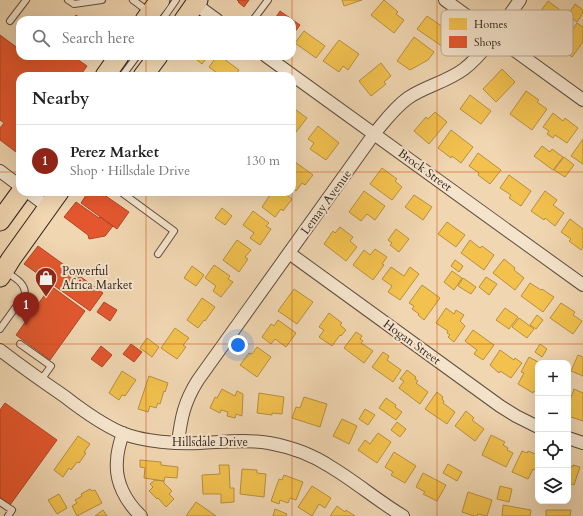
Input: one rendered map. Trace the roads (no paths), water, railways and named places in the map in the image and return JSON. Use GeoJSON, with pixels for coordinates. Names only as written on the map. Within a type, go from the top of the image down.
{"type":"FeatureCollection","features":[{"type":"Feature","properties":{"kind":"main road"},"geometry":{"type":"LineString","coordinates":[[187,16],[197,2]]}},
{"type":"Feature","properties":{"kind":"main road"},"geometry":{"type":"LineString","coordinates":[[108,72],[116,60]]}},
{"type":"Feature","properties":{"kind":"main road"},"geometry":{"type":"LineString","coordinates":[[146,72],[155,60]]}},
{"type":"Feature","properties":{"kind":"main road"},"geometry":{"type":"LineString","coordinates":[[0,221],[35,196]]}},
{"type":"Feature","properties":{"kind":"main road"},"geometry":{"type":"LineString","coordinates":[[2,273],[35,196]]}},
{"type":"Feature","properties":{"kind":"street"},"geometry":{"type":"LineString","coordinates":[[445,0],[459,10]]}},
{"type":"Feature","properties":{"kind":"street","name":"Lemay Avenue"},"geometry":{"type":"LineString","coordinates":[[513,10],[520,0]]}},
{"type":"Feature","properties":{"kind":"street"},"geometry":{"type":"LineString","coordinates":[[197,2],[212,16]]}},
{"type":"Feature","properties":{"kind":"street","name":"Lemay Avenue"},"geometry":{"type":"LineString","coordinates":[[178,443],[186,402],[198,380],[374,134],[397,106],[418,92],[444,81],[464,69],[479,56]]}},
{"type":"Feature","properties":{"kind":"street"},"geometry":{"type":"LineString","coordinates":[[522,56],[583,100]]}},
{"type":"Feature","properties":{"kind":"street","name":"Brock Street"},"geometry":{"type":"LineString","coordinates":[[272,60],[288,72]]}},
{"type":"Feature","properties":{"kind":"street","name":"Brock Street"},"geometry":{"type":"LineString","coordinates":[[296,78],[583,285]]}},
{"type":"Feature","properties":{"kind":"street"},"geometry":{"type":"LineString","coordinates":[[0,171],[16,183]]}},
{"type":"Feature","properties":{"kind":"street","name":"Hogan Street"},"geometry":{"type":"LineString","coordinates":[[289,253],[500,406],[516,416],[535,425]]}},
{"type":"Feature","properties":{"kind":"street","name":"Hillsdale Drive"},"geometry":{"type":"LineString","coordinates":[[0,350],[94,418],[123,433],[141,438],[178,443],[244,440],[270,443],[294,449],[331,466],[404,516]]}},
{"type":"Feature","properties":{"kind":"street"},"geometry":{"type":"LineString","coordinates":[[123,433],[116,462],[118,475],[121,487],[126,497],[141,516]]}},
{"type":"Feature","properties":{"kind":"street"},"geometry":{"type":"LineString","coordinates":[[571,439],[583,443]]}},
{"type":"Feature","properties":{"kind":"lane"},"geometry":{"type":"LineString","coordinates":[[10,21],[26,0]]}},
{"type":"Feature","properties":{"kind":"lane"},"geometry":{"type":"LineString","coordinates":[[68,0],[74,4],[102,0]]}},
{"type":"Feature","properties":{"kind":"lane"},"geometry":{"type":"LineString","coordinates":[[133,0],[154,13],[176,0]]}},
{"type":"Feature","properties":{"kind":"lane"},"geometry":{"type":"LineString","coordinates":[[256,16],[268,0]]}},
{"type":"Feature","properties":{"kind":"lane"},"geometry":{"type":"LineString","coordinates":[[125,72],[134,60]]}},
{"type":"Feature","properties":{"kind":"lane"},"geometry":{"type":"LineString","coordinates":[[126,196],[174,231],[158,254]]}},
{"type":"Feature","properties":{"kind":"lane"},"geometry":{"type":"LineString","coordinates":[[0,329],[25,294],[23,284],[2,273]]}},
{"type":"Feature","properties":{"kind":"lane"},"geometry":{"type":"LineString","coordinates":[[20,344],[50,366],[41,380]]}},
{"type":"Feature","properties":{"kind":"lane"},"geometry":{"type":"LineString","coordinates":[[0,502],[12,510],[8,516]]}},
{"type":"Feature","properties":{"kind":"place","name":"Powerful Africa Market"},"geometry":{"type":"Point","coordinates":[46,298]}},
{"type":"Feature","properties":{"kind":"place","name":"Perez Market"},"geometry":{"type":"Point","coordinates":[26,325]}}]}
